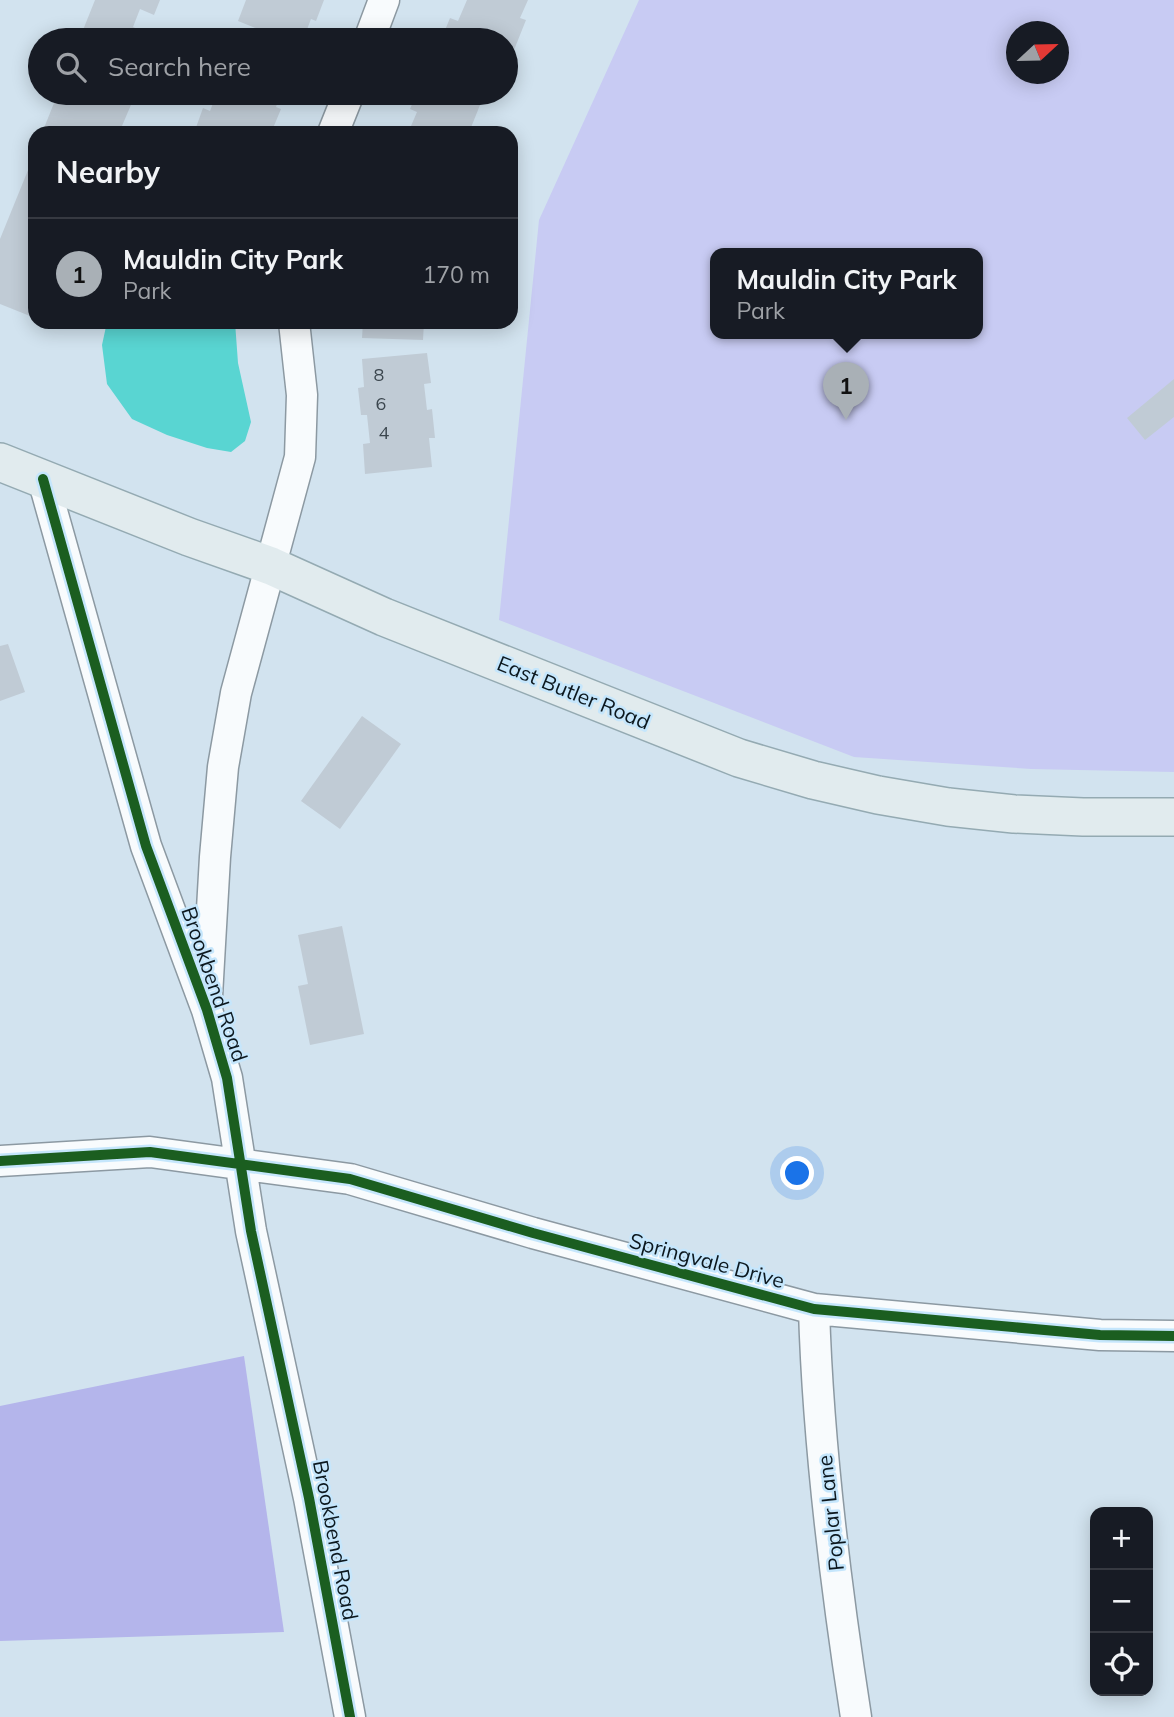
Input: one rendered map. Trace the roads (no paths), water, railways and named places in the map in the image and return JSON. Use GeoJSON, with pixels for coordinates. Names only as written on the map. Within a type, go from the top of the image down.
{"type":"FeatureCollection","features":[{"type":"Feature","properties":{"kind":"main road","name":"East Butler Road"},"geometry":{"type":"LineString","coordinates":[[0,462],[271,566],[384,618],[739,758],[813,780],[948,807],[1014,814],[1101,818],[1174,817]]}},
{"type":"Feature","properties":{"kind":"street"},"geometry":{"type":"LineString","coordinates":[[374,28],[384,0]]}},
{"type":"Feature","properties":{"kind":"street"},"geometry":{"type":"LineString","coordinates":[[336,126],[344,105]]}},
{"type":"Feature","properties":{"kind":"street","name":"Brookbend Road"},"geometry":{"type":"LineString","coordinates":[[207,1010],[215,856],[223,767],[236,693],[300,457],[303,394],[295,329]]}},
{"type":"Feature","properties":{"kind":"street","name":"Brookbend Road"},"geometry":{"type":"LineString","coordinates":[[43,479],[146,846],[207,1010],[227,1078],[251,1231],[309,1498],[351,1717]]}},
{"type":"Feature","properties":{"kind":"street","name":"Springvale Drive"},"geometry":{"type":"LineString","coordinates":[[0,1160],[150,1152],[350,1179],[533,1233],[814,1309],[1100,1335],[1174,1336]]}},
{"type":"Feature","properties":{"kind":"street","name":"Poplar Lane"},"geometry":{"type":"LineString","coordinates":[[814,1309],[816,1376],[841,1619],[856,1717]]}},
{"type":"Feature","properties":{"kind":"place","name":"Mauldin City Park"},"geometry":{"type":"Point","coordinates":[846,420]}}]}
